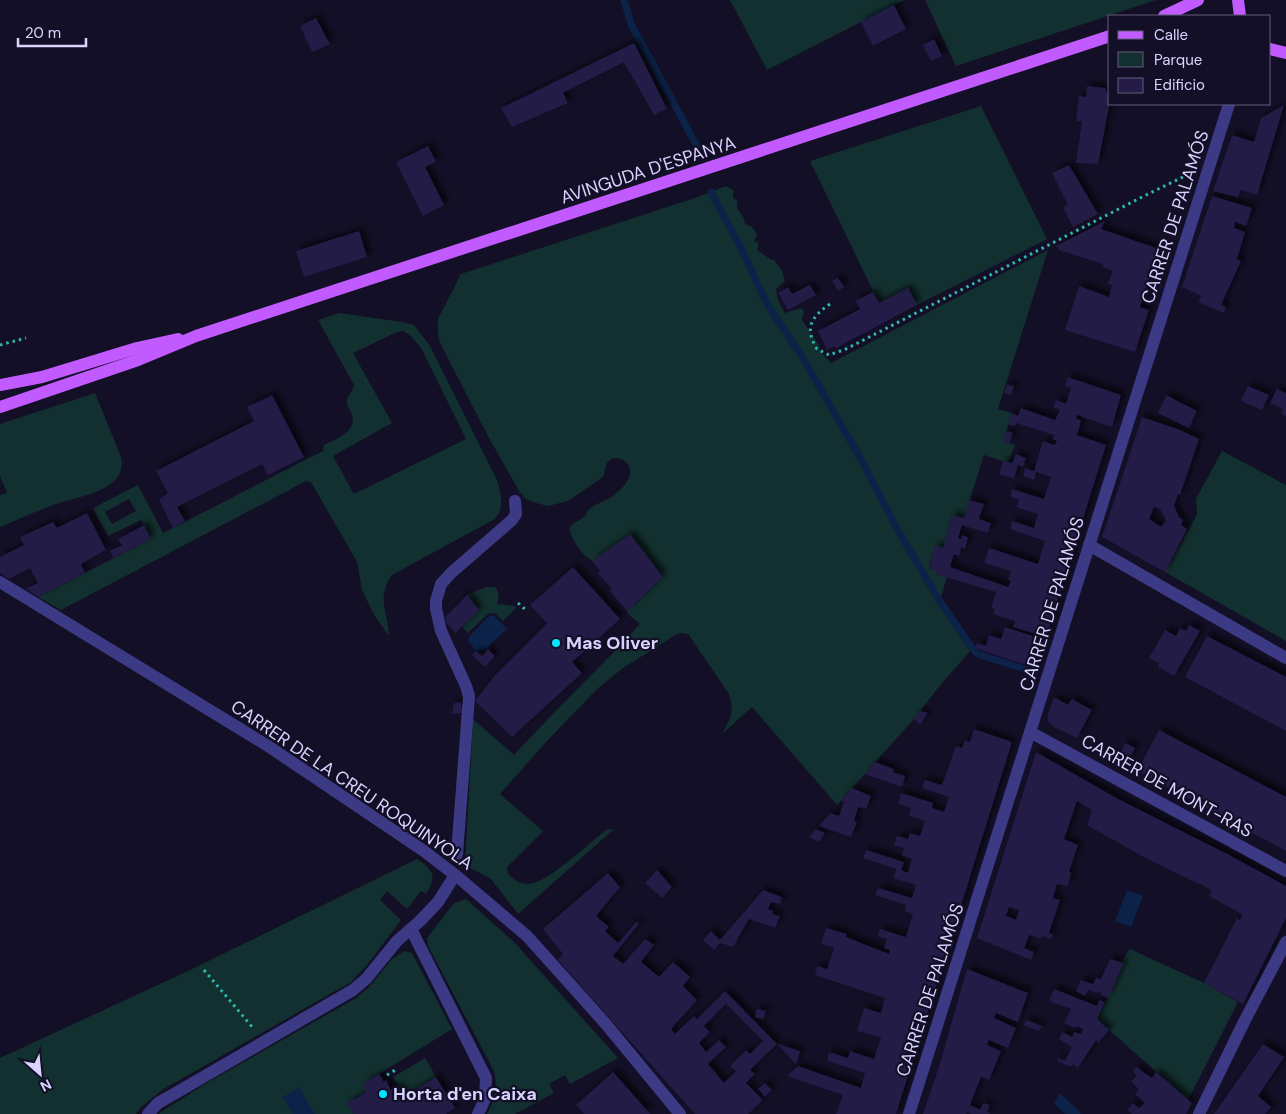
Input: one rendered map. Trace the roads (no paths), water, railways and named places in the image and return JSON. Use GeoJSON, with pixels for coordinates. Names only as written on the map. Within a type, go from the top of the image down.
{"type":"FeatureCollection","features":[{"type":"Feature","properties":{"kind":"main road"},"geometry":{"type":"LineString","coordinates":[[1166,15],[1198,0]]}},
{"type":"Feature","properties":{"kind":"main road"},"geometry":{"type":"LineString","coordinates":[[1238,0],[1240,15]]}},
{"type":"Feature","properties":{"kind":"main road","name":"AVINGUDA D'ESPANYA"},"geometry":{"type":"LineString","coordinates":[[0,407],[138,360],[196,336],[1108,37]]}},
{"type":"Feature","properties":{"kind":"main road"},"geometry":{"type":"LineString","coordinates":[[1271,49],[1286,53]]}},
{"type":"Feature","properties":{"kind":"main road","name":"AVINGUDA D'ESPANYA"},"geometry":{"type":"LineString","coordinates":[[0,385],[42,378],[137,348],[196,336]]}},
{"type":"Feature","properties":{"kind":"street","name":"CARRER DE PALAMÓS"},"geometry":{"type":"LineString","coordinates":[[909,1114],[1229,105]]}},
{"type":"Feature","properties":{"kind":"street"},"geometry":{"type":"LineString","coordinates":[[457,854],[469,696],[441,631],[436,601],[441,584],[512,520],[517,509],[515,501]]}},
{"type":"Feature","properties":{"kind":"street"},"geometry":{"type":"LineString","coordinates":[[1089,545],[1286,658]]}},
{"type":"Feature","properties":{"kind":"street","name":"CARRER DE LA CREU ROQUINYOLA"},"geometry":{"type":"LineString","coordinates":[[0,582],[268,746],[424,851],[456,875],[527,936],[605,1023],[680,1114]]}},
{"type":"Feature","properties":{"kind":"street","name":"CARRER DE MONT-RAS"},"geometry":{"type":"LineString","coordinates":[[1030,732],[1286,871]]}},
{"type":"Feature","properties":{"kind":"street"},"geometry":{"type":"LineString","coordinates":[[148,1114],[150,1110],[166,1099],[353,990],[366,979],[397,941],[438,902],[456,875]]}},
{"type":"Feature","properties":{"kind":"street"},"geometry":{"type":"LineString","coordinates":[[411,929],[486,1078],[485,1099],[478,1114]]}},
{"type":"Feature","properties":{"kind":"street"},"geometry":{"type":"LineString","coordinates":[[1199,1114],[1286,942]]}},
{"type":"Feature","properties":{"kind":"water"},"geometry":{"type":"Polygon","coordinates":[[[489,616],[494,616],[507,629],[484,650],[476,651],[468,638],[489,616]]]}},
{"type":"Feature","properties":{"kind":"water"},"geometry":{"type":"Polygon","coordinates":[[[1127,890],[1143,896],[1131,927],[1115,921],[1127,890]]]}},
{"type":"Feature","properties":{"kind":"water"},"geometry":{"type":"Polygon","coordinates":[[[299,1087],[315,1114],[293,1114],[283,1097],[299,1087]]]}},
{"type":"Feature","properties":{"kind":"water"},"geometry":{"type":"Polygon","coordinates":[[[1060,1093],[1080,1114],[1065,1114],[1054,1104],[1060,1093]]]}},
{"type":"Feature","properties":{"kind":"waterway"},"geometry":{"type":"LineString","coordinates":[[624,0],[631,24],[698,148]]}},
{"type":"Feature","properties":{"kind":"waterway"},"geometry":{"type":"LineString","coordinates":[[711,192],[742,250],[767,304],[801,355],[862,461],[897,529],[939,600],[977,654],[1034,672]]}},
{"type":"Feature","properties":{"kind":"place","name":"Mas Oliver"},"geometry":{"type":"Point","coordinates":[556,643]}},
{"type":"Feature","properties":{"kind":"place","name":"Horta d'en Caixa"},"geometry":{"type":"Point","coordinates":[383,1094]}}]}
